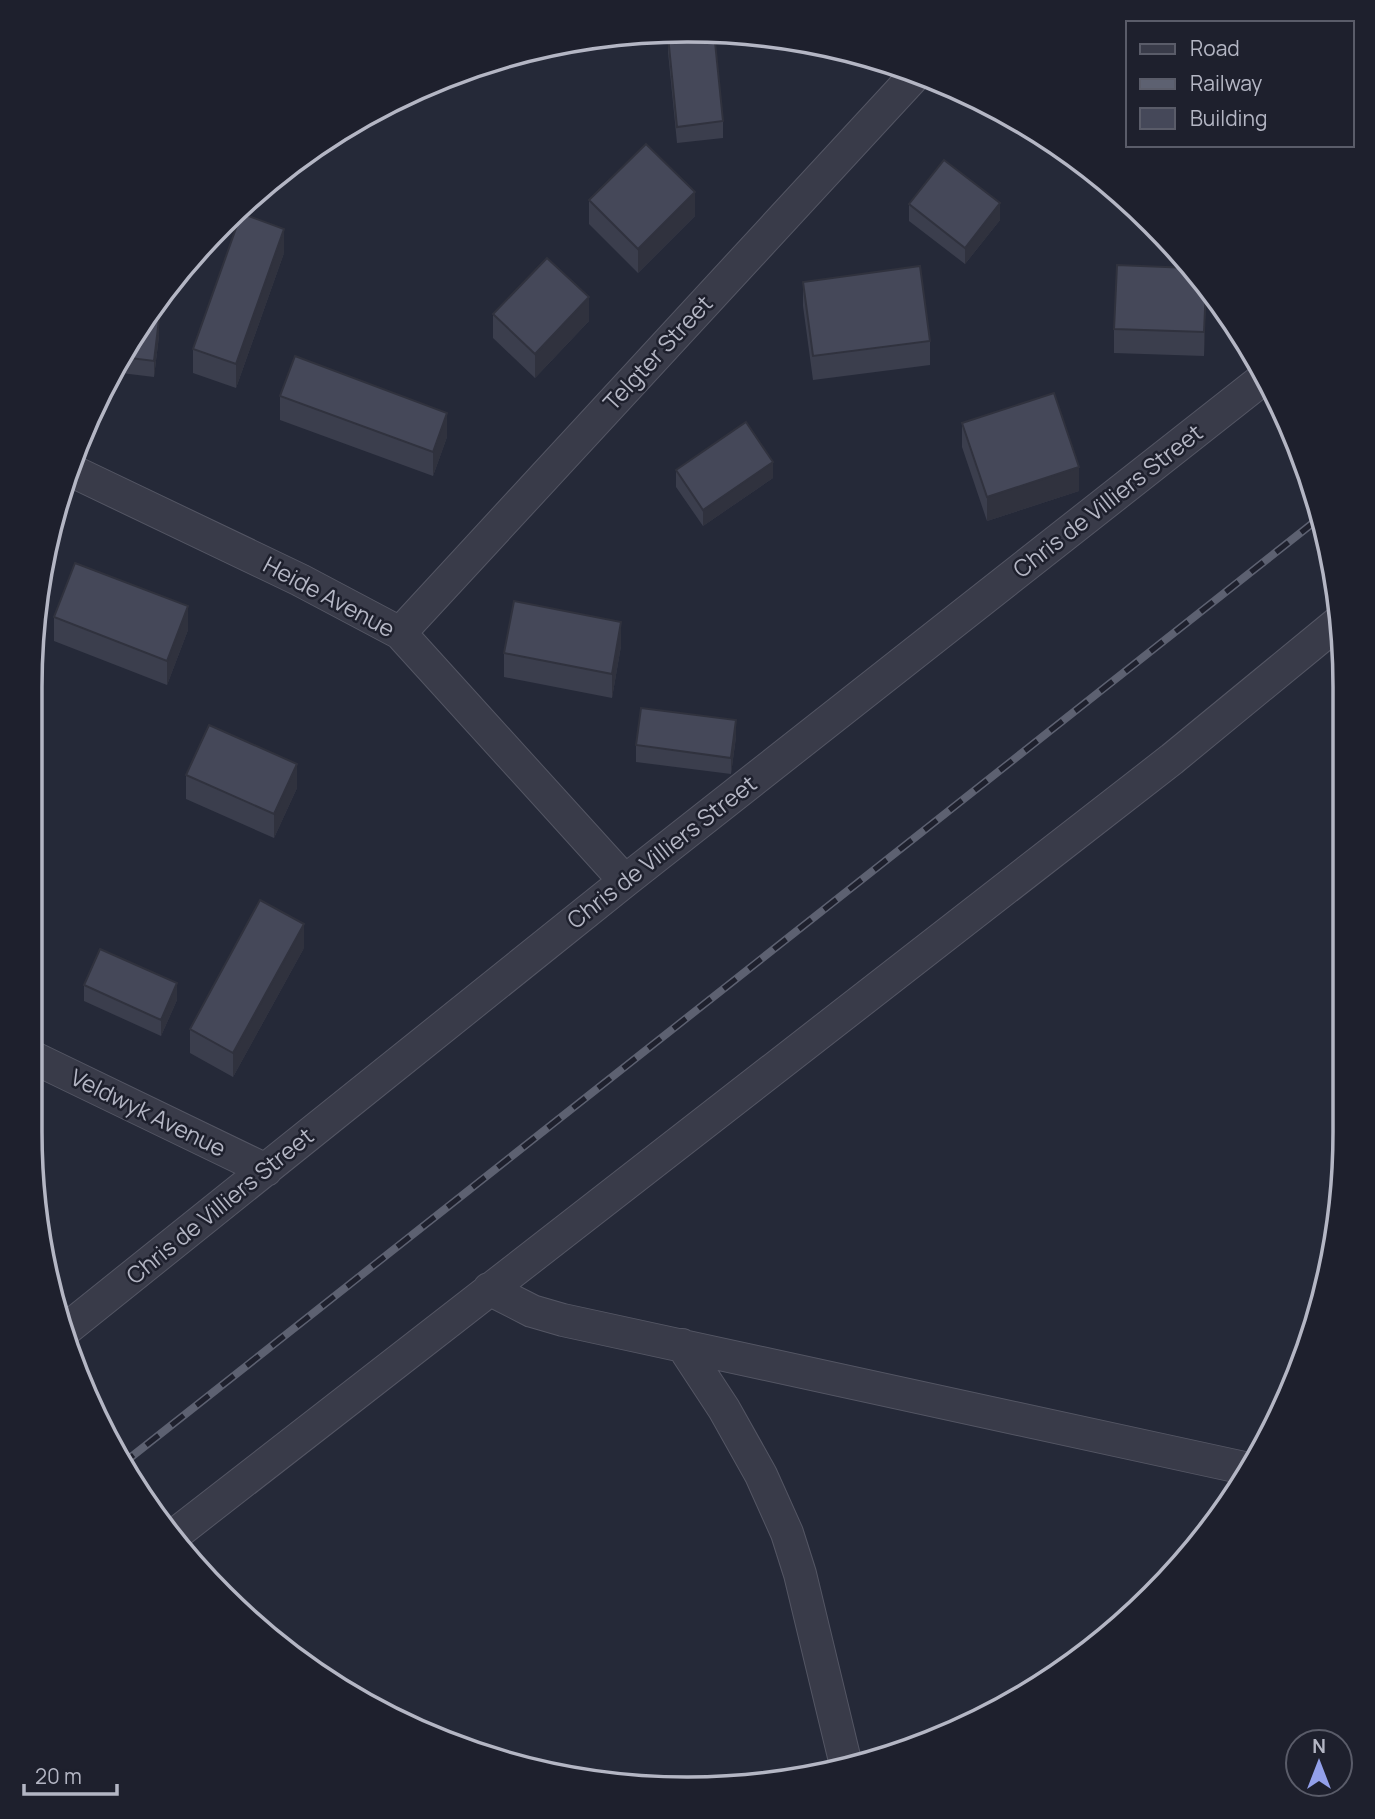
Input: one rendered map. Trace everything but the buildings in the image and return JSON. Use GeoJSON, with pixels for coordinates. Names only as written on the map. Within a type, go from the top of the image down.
{"type":"FeatureCollection","features":[{"type":"Feature","properties":{"kind":"street","name":"Telgter Street"},"geometry":{"type":"LineString","coordinates":[[400,633],[909,81]]}},
{"type":"Feature","properties":{"kind":"street","name":"Chris de Villiers Street"},"geometry":{"type":"LineString","coordinates":[[72,1325],[625,881],[1257,384]]}},
{"type":"Feature","properties":{"kind":"street","name":"Heide Avenue"},"geometry":{"type":"LineString","coordinates":[[78,474],[300,580],[400,633],[625,881]]}},
{"type":"Feature","properties":{"kind":"street"},"geometry":{"type":"LineString","coordinates":[[180,1530],[1172,759],[1330,629]]}},
{"type":"Feature","properties":{"kind":"street","name":"Veldwyk Avenue"},"geometry":{"type":"LineString","coordinates":[[42,1062],[266,1170]]}},
{"type":"Feature","properties":{"kind":"street"},"geometry":{"type":"LineString","coordinates":[[489,1289],[532,1311],[563,1320],[1239,1467]]}},
{"type":"Feature","properties":{"kind":"street"},"geometry":{"type":"LineString","coordinates":[[682,1345],[724,1409],[761,1475],[787,1533],[800,1574],[844,1758]]}},
{"type":"Feature","properties":{"kind":"railway"},"geometry":{"type":"LineString","coordinates":[[130,1458],[1312,524]]}}]}
